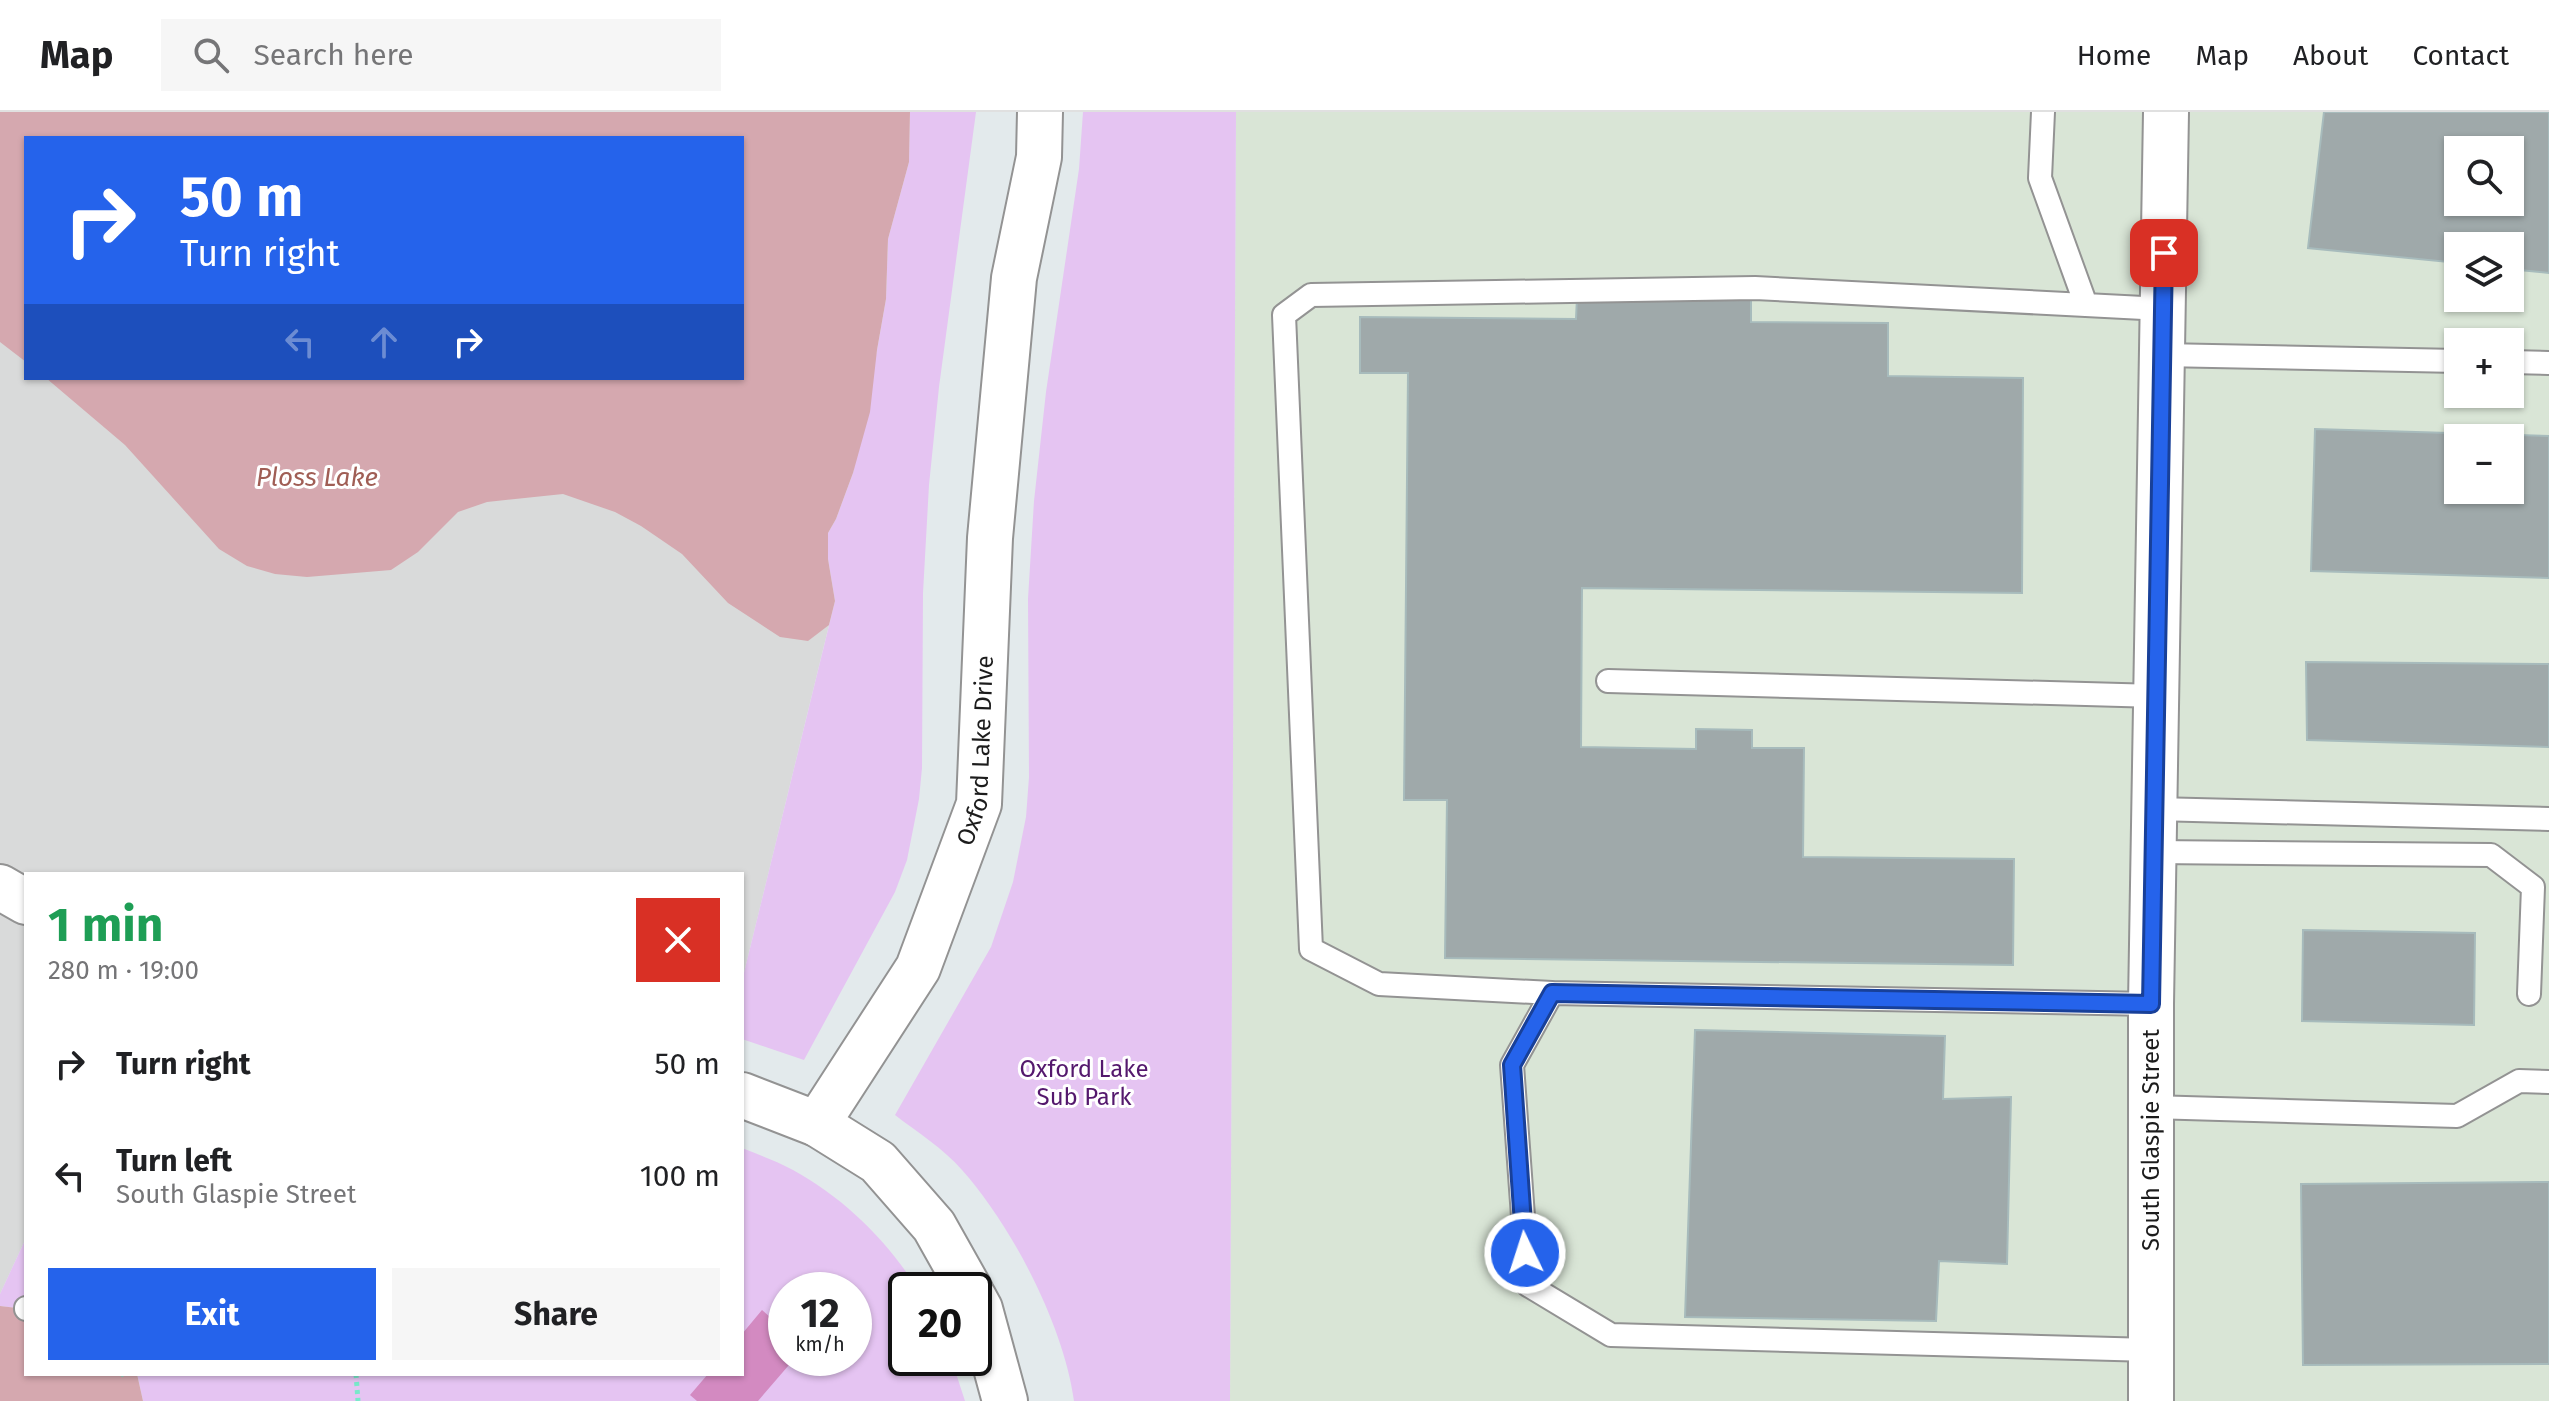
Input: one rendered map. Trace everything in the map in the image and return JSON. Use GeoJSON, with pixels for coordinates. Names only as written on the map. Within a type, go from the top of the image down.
{"type":"FeatureCollection","features":[{"type":"Feature","properties":{"kind":"street","name":"Oxford Lake Drive"},"geometry":{"type":"LineString","coordinates":[[817,1124],[918,968],[979,804],[990,538],[1014,278],[1039,157],[1040,112]]}},
{"type":"Feature","properties":{"kind":"street","name":"South Glaspie Street"},"geometry":{"type":"LineString","coordinates":[[2151,1401],[2151,1004],[2166,112]]}},
{"type":"Feature","properties":{"kind":"street"},"geometry":{"type":"LineString","coordinates":[[0,887],[24,901]]}},
{"type":"Feature","properties":{"kind":"street"},"geometry":{"type":"LineString","coordinates":[[744,1096],[817,1124],[878,1162],[934,1226],[960,1272]]}},
{"type":"Feature","properties":{"kind":"street"},"geometry":{"type":"LineString","coordinates":[[992,1353],[1005,1401]]}},
{"type":"Feature","properties":{"kind":"lane"},"geometry":{"type":"LineString","coordinates":[[2043,112],[2040,178],[2086,305]]}},
{"type":"Feature","properties":{"kind":"lane"},"geometry":{"type":"LineString","coordinates":[[2151,1004],[1552,993],[1379,984],[1311,949],[1284,315],[1311,295],[1755,288],[2163,309]]}},
{"type":"Feature","properties":{"kind":"lane"},"geometry":{"type":"LineString","coordinates":[[2162,355],[2444,361]]}},
{"type":"Feature","properties":{"kind":"lane"},"geometry":{"type":"LineString","coordinates":[[2524,362],[2549,363]]}},
{"type":"Feature","properties":{"kind":"lane"},"geometry":{"type":"LineString","coordinates":[[1608,681],[2157,696]]}},
{"type":"Feature","properties":{"kind":"lane"},"geometry":{"type":"LineString","coordinates":[[2155,809],[2549,819]]}},
{"type":"Feature","properties":{"kind":"lane"},"geometry":{"type":"LineString","coordinates":[[2154,852],[2491,855],[2533,887],[2529,994]]}},
{"type":"Feature","properties":{"kind":"lane"},"geometry":{"type":"LineString","coordinates":[[1552,993],[1512,1065],[1528,1285],[1611,1335],[2151,1350]]}},
{"type":"Feature","properties":{"kind":"lane"},"geometry":{"type":"LineString","coordinates":[[2151,1107],[2457,1116],[2519,1081],[2549,1082]]}},
{"type":"Feature","properties":{"kind":"path"},"geometry":{"type":"LineString","coordinates":[[356,1376],[358,1401]]}},
{"type":"Feature","properties":{"kind":"shaded area"},"geometry":{"type":"Polygon","coordinates":[[[0,112],[24,136],[24,380],[644,380],[828,533],[829,625],[744,973],[744,872],[24,872],[24,1242],[0,1294],[0,112]]]}},
{"type":"Feature","properties":{"kind":"shaded area"},"geometry":{"type":"Polygon","coordinates":[[[1236,112],[2549,112],[2549,1401],[1230,1401],[1236,112]]]}},
{"type":"Feature","properties":{"kind":"shaded area"},"geometry":{"type":"Polygon","coordinates":[[[762,1310],[768,1315],[768,1376],[780,1376],[758,1401],[697,1401],[690,1395],[706,1376],[744,1376],[744,1332],[762,1310]]]}},
{"type":"Feature","properties":{"kind":"green space"},"geometry":{"type":"Polygon","coordinates":[[[910,112],[976,112],[929,485],[923,593],[919,799],[907,860],[895,892],[804,1060],[744,1040],[744,973],[835,601],[828,559],[828,533],[853,473],[886,299],[888,239],[909,162],[910,112]]]}},
{"type":"Feature","properties":{"kind":"green space","name":"Oxford Lake Sub Park"},"geometry":{"type":"Polygon","coordinates":[[[1083,112],[1236,112],[1230,1401],[1074,1401],[1059,1341],[1047,1310],[1033,1278],[999,1219],[955,1162],[895,1115],[991,947],[1013,882],[1026,817],[1029,777],[1028,599],[1034,501],[1046,392],[1079,169],[1083,112]]]}},
{"type":"Feature","properties":{"kind":"green space"},"geometry":{"type":"Polygon","coordinates":[[[744,1149],[812,1181],[847,1207],[879,1238],[906,1272],[888,1272],[888,1376],[957,1376],[965,1401],[143,1401],[137,1376],[744,1376],[744,1149]]]}},
{"type":"Feature","properties":{"kind":"green space"},"geometry":{"type":"Polygon","coordinates":[[[24,1242],[24,1309],[0,1306],[0,1294],[24,1242]]]}},
{"type":"Feature","properties":{"kind":"water","name":"Ploss Lake"},"geometry":{"type":"Polygon","coordinates":[[[0,112],[910,112],[909,162],[888,239],[886,299],[870,412],[853,473],[828,533],[828,559],[835,601],[829,625],[808,641],[780,637],[728,603],[682,554],[641,526],[615,512],[563,494],[487,502],[458,512],[418,552],[391,570],[307,577],[275,574],[247,566],[219,549],[125,445],[48,380],[744,380],[744,136],[24,136],[24,360],[0,342],[0,112]]]}},
{"type":"Feature","properties":{"kind":"water"},"geometry":{"type":"Polygon","coordinates":[[[0,1306],[24,1309],[24,1376],[137,1376],[143,1401],[0,1401],[0,1306]]]}},
{"type":"Feature","properties":{"kind":"building"},"geometry":{"type":"Polygon","coordinates":[[[2324,112],[2549,112],[2549,273],[2524,270],[2524,232],[2444,232],[2444,262],[2308,248],[2324,112]]]}},
{"type":"Feature","properties":{"kind":"building"},"geometry":{"type":"Polygon","coordinates":[[[1577,297],[1751,299],[1751,322],[1888,323],[1888,376],[2023,378],[2022,593],[1582,588],[1581,747],[1696,749],[1696,729],[1752,730],[1752,748],[1804,748],[1803,857],[2014,859],[2013,965],[1445,958],[1447,800],[1404,800],[1408,373],[1360,373],[1360,317],[1576,319],[1577,297]]]}},
{"type":"Feature","properties":{"kind":"building"},"geometry":{"type":"Polygon","coordinates":[[[2315,429],[2444,433],[2444,504],[2524,504],[2524,435],[2549,436],[2549,578],[2311,571],[2315,429]]]}},
{"type":"Feature","properties":{"kind":"building"},"geometry":{"type":"Polygon","coordinates":[[[2306,662],[2549,664],[2549,747],[2307,740],[2306,662]]]}},
{"type":"Feature","properties":{"kind":"building"},"geometry":{"type":"Polygon","coordinates":[[[2303,930],[2475,933],[2474,1025],[2302,1021],[2303,930]]]}},
{"type":"Feature","properties":{"kind":"building"},"geometry":{"type":"Polygon","coordinates":[[[1695,1030],[1945,1036],[1943,1099],[2011,1097],[2007,1264],[1939,1261],[1936,1321],[1685,1317],[1695,1030]]]}},
{"type":"Feature","properties":{"kind":"building"},"geometry":{"type":"Polygon","coordinates":[[[2549,1182],[2549,1364],[2303,1365],[2301,1184],[2549,1182]]]}},
{"type":"Feature","properties":{"kind":"route"},"geometry":{"type":"LineString","coordinates":[[1525,1253],[1512,1065],[1552,993],[2151,1004],[2164,253]]}}]}
